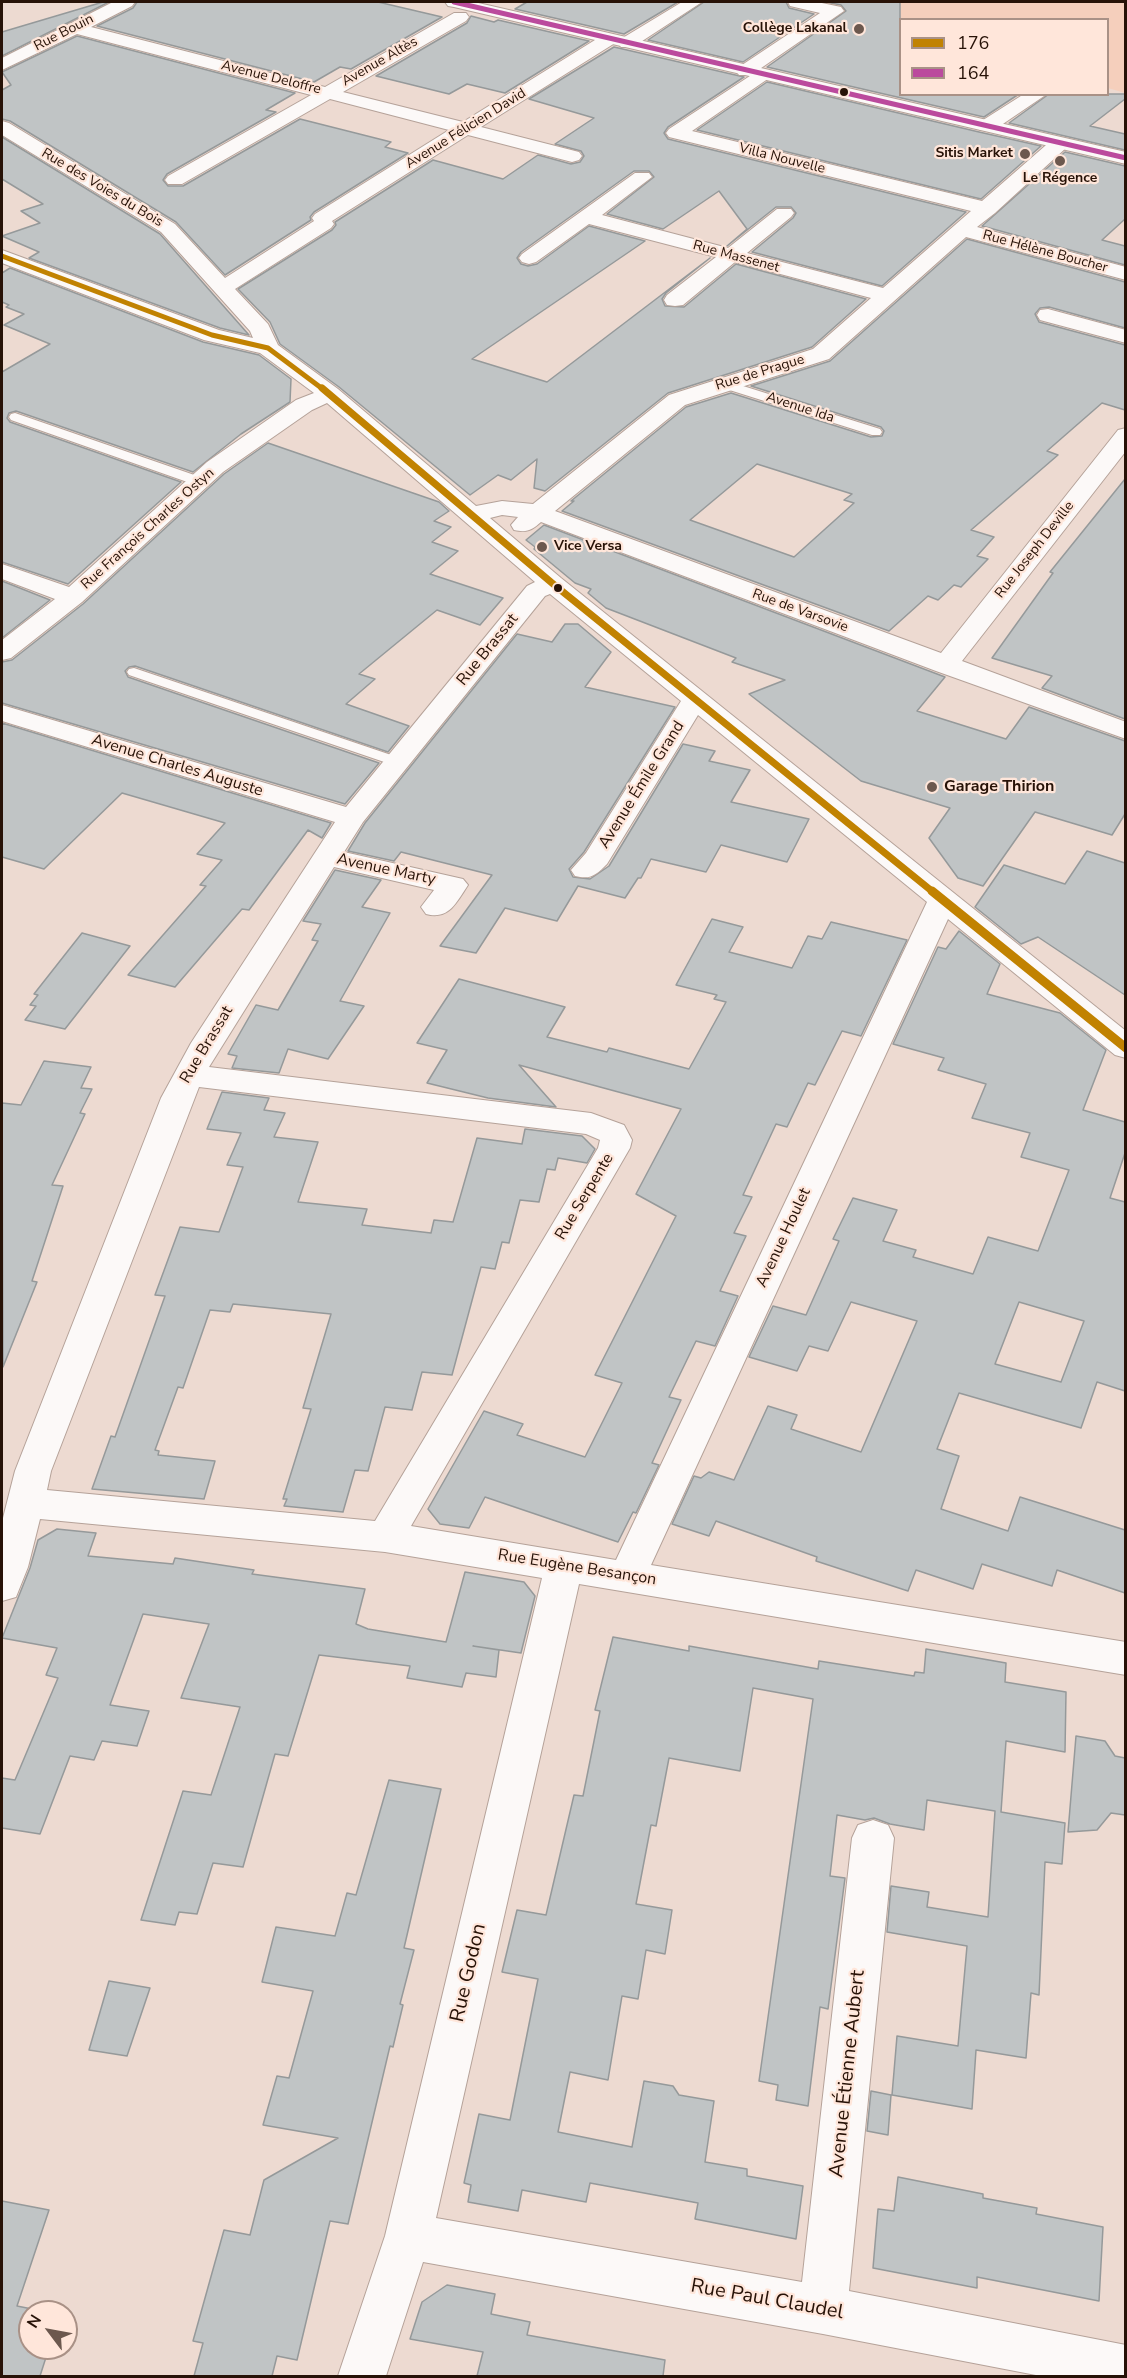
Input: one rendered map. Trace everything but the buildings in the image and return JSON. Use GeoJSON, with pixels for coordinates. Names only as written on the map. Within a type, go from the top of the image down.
{"type":"FeatureCollection","features":[{"type":"Feature","properties":{"kind":"street","name":"Rue Bouin"},"geometry":{"type":"LineString","coordinates":[[2,65],[126,2]]}},
{"type":"Feature","properties":{"kind":"street","name":"Avenue Félicien David"},"geometry":{"type":"LineString","coordinates":[[223,288],[468,128],[618,41],[693,2]]}},
{"type":"Feature","properties":{"kind":"street"},"geometry":{"type":"LineString","coordinates":[[754,73],[835,11],[796,2]]}},
{"type":"Feature","properties":{"kind":"street"},"geometry":{"type":"LineString","coordinates":[[457,9],[618,41],[1125,158]]}},
{"type":"Feature","properties":{"kind":"street","name":"Avenue Altès"},"geometry":{"type":"LineString","coordinates":[[175,180],[327,93],[457,9]]}},
{"type":"Feature","properties":{"kind":"street","name":"Avenue Deloffre"},"geometry":{"type":"LineString","coordinates":[[74,28],[572,156]]}},
{"type":"Feature","properties":{"kind":"street","name":"Villa Nouvelle"},"geometry":{"type":"LineString","coordinates":[[754,73],[676,133],[988,209]]}},
{"type":"Feature","properties":{"kind":"street"},"geometry":{"type":"LineString","coordinates":[[987,126],[1035,96]]}},
{"type":"Feature","properties":{"kind":"street","name":"Rue des Voies du Bois"},"geometry":{"type":"LineString","coordinates":[[2,127],[168,228],[260,329],[268,348],[330,394],[504,543],[1125,1048]]}},
{"type":"Feature","properties":{"kind":"street","name":"Rue de Prague"},"geometry":{"type":"LineString","coordinates":[[504,543],[536,512],[676,400],[821,354],[988,209],[1060,143]]}},
{"type":"Feature","properties":{"kind":"street"},"geometry":{"type":"LineString","coordinates":[[529,258],[642,177]]}},
{"type":"Feature","properties":{"kind":"street"},"geometry":{"type":"LineString","coordinates":[[675,300],[784,213]]}},
{"type":"Feature","properties":{"kind":"street","name":"Rue Massenet"},"geometry":{"type":"LineString","coordinates":[[586,218],[887,296]]}},
{"type":"Feature","properties":{"kind":"street","name":"Rue Hélène Boucher"},"geometry":{"type":"LineString","coordinates":[[964,230],[1125,274]]}},
{"type":"Feature","properties":{"kind":"street"},"geometry":{"type":"LineString","coordinates":[[2,256],[206,333],[268,348]]}},
{"type":"Feature","properties":{"kind":"street"},"geometry":{"type":"LineString","coordinates":[[1048,315],[1125,337]]}},
{"type":"Feature","properties":{"kind":"street","name":"Rue François Charles Ostyn"},"geometry":{"type":"LineString","coordinates":[[2,652],[73,597],[198,481],[304,405],[330,394]]}},
{"type":"Feature","properties":{"kind":"street","name":"Rue Joseph Deville"},"geometry":{"type":"LineString","coordinates":[[945,665],[1125,435]]}},
{"type":"Feature","properties":{"kind":"street","name":"Rue de Varsovie"},"geometry":{"type":"LineString","coordinates":[[471,514],[502,508],[536,512],[1125,731]]}},
{"type":"Feature","properties":{"kind":"street"},"geometry":{"type":"LineString","coordinates":[[2,571],[73,597]]}},
{"type":"Feature","properties":{"kind":"street","name":"Rue Brassat"},"geometry":{"type":"LineString","coordinates":[[2,1586],[41,1449],[177,1098],[202,1050],[352,818],[536,591],[552,582]]}},
{"type":"Feature","properties":{"kind":"street","name":"Avenue Émile Grand"},"geometry":{"type":"LineString","coordinates":[[585,870],[597,858],[695,699]]}},
{"type":"Feature","properties":{"kind":"street","name":"Avenue Charles Auguste"},"geometry":{"type":"LineString","coordinates":[[2,713],[352,818]]}},
{"type":"Feature","properties":{"kind":"street","name":"Avenue Marty"},"geometry":{"type":"LineString","coordinates":[[327,857],[453,885],[436,907]]}},
{"type":"Feature","properties":{"kind":"street","name":"Avenue Houlet"},"geometry":{"type":"LineString","coordinates":[[627,1577],[942,900]]}},
{"type":"Feature","properties":{"kind":"street","name":"Rue Serpente"},"geometry":{"type":"LineString","coordinates":[[189,1075],[591,1124],[613,1133],[616,1140],[614,1148],[385,1537]]}},
{"type":"Feature","properties":{"kind":"street","name":"Rue Eugène Besançon"},"geometry":{"type":"LineString","coordinates":[[25,1503],[385,1537],[1125,1659]]}},
{"type":"Feature","properties":{"kind":"street","name":"Rue Godon"},"geometry":{"type":"LineString","coordinates":[[362,2376],[408,2236],[564,1566]]}},
{"type":"Feature","properties":{"kind":"street","name":"Avenue Étienne Aubert"},"geometry":{"type":"LineString","coordinates":[[823,2310],[873,1838]]}},
{"type":"Feature","properties":{"kind":"street","name":"Rue Paul Claudel"},"geometry":{"type":"LineString","coordinates":[[408,2236],[823,2310],[1125,2369]]}},
{"type":"Feature","properties":{"kind":"lane","name":"Avenue Ida"},"geometry":{"type":"LineString","coordinates":[[724,384],[876,432]]}},
{"type":"Feature","properties":{"kind":"lane"},"geometry":{"type":"LineString","coordinates":[[15,417],[198,481]]}},
{"type":"Feature","properties":{"kind":"lane"},"geometry":{"type":"LineString","coordinates":[[134,672],[398,762]]}},
{"type":"Feature","properties":{"kind":"shaded area","name":"Collège Lakanal"},"geometry":{"type":"Polygon","coordinates":[[[804,2],[1125,2],[1125,93],[1109,88],[1109,18],[899,18],[899,57],[894,60],[803,39],[845,11],[804,2]]]}},
{"type":"Feature","properties":{"kind":"transit line","name":"164"},"geometry":{"type":"LineString","coordinates":[[454,2],[1126,158]]}},
{"type":"Feature","properties":{"kind":"transit line","name":"176"},"geometry":{"type":"LineString","coordinates":[[2,256],[212,335],[268,348],[330,394],[552,583],[1126,1048]]}},
{"type":"Feature","properties":{"kind":"place","name":"Collège Lakanal"},"geometry":{"type":"Point","coordinates":[859,29]}},
{"type":"Feature","properties":{"kind":"place","name":"Sitis Market"},"geometry":{"type":"Point","coordinates":[1025,154]}},
{"type":"Feature","properties":{"kind":"place","name":"Le Régence"},"geometry":{"type":"Point","coordinates":[1060,161]}},
{"type":"Feature","properties":{"kind":"place","name":"Vice Versa"},"geometry":{"type":"Point","coordinates":[542,547]}},
{"type":"Feature","properties":{"kind":"place","name":"Garage Thirion"},"geometry":{"type":"Point","coordinates":[932,787]}}]}
